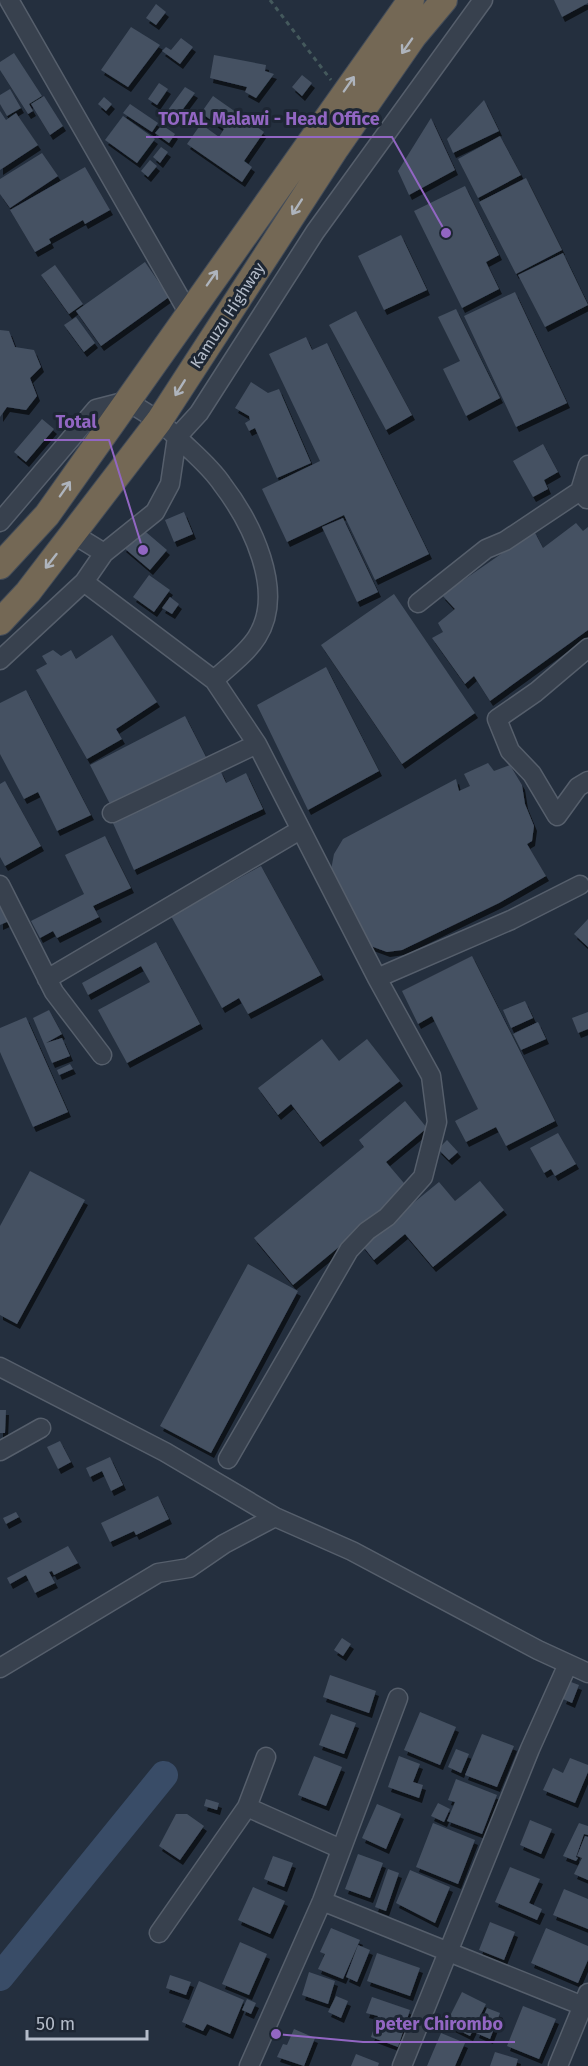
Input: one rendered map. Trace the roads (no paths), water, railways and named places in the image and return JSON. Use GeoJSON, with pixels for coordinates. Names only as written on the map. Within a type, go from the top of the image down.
{"type":"FeatureCollection","features":[{"type":"Feature","properties":{"kind":"highway","name":"Kamuzu Highway"},"geometry":{"type":"LineString","coordinates":[[0,566],[46,515],[411,0]]}},
{"type":"Feature","properties":{"kind":"highway","name":"Kamuzu Highway"},"geometry":{"type":"LineString","coordinates":[[0,622],[28,592],[73,534],[168,429],[336,148],[413,37],[444,0]]}},
{"type":"Feature","properties":{"kind":"street"},"geometry":{"type":"LineString","coordinates":[[9,0],[188,312]]}},
{"type":"Feature","properties":{"kind":"street"},"geometry":{"type":"LineString","coordinates":[[168,429],[199,413],[315,232],[483,0]]}},
{"type":"Feature","properties":{"kind":"street"},"geometry":{"type":"LineString","coordinates":[[0,522],[96,409],[127,401],[168,429],[221,482],[232,497],[263,562],[269,597],[266,619],[256,639],[214,680]]}},
{"type":"Feature","properties":{"kind":"street"},"geometry":{"type":"LineString","coordinates":[[0,660],[84,582],[104,553],[148,519],[164,498],[170,484],[168,429]]}},
{"type":"Feature","properties":{"kind":"street"},"geometry":{"type":"LineString","coordinates":[[418,603],[486,549],[505,541],[584,496],[588,465]]}},
{"type":"Feature","properties":{"kind":"street"},"geometry":{"type":"LineString","coordinates":[[73,534],[104,553]]}},
{"type":"Feature","properties":{"kind":"street"},"geometry":{"type":"LineString","coordinates":[[84,582],[214,680],[257,744],[377,978],[431,1076],[437,1122],[432,1150],[423,1177],[387,1217],[367,1231],[350,1250],[228,1459]]}},
{"type":"Feature","properties":{"kind":"street"},"geometry":{"type":"LineString","coordinates":[[588,648],[536,692],[497,719],[510,751],[532,774],[557,816],[578,788],[588,781]]}},
{"type":"Feature","properties":{"kind":"street"},"geometry":{"type":"LineString","coordinates":[[112,813],[257,744]]}},
{"type":"Feature","properties":{"kind":"street"},"geometry":{"type":"LineString","coordinates":[[48,979],[300,830]]}},
{"type":"Feature","properties":{"kind":"street"},"geometry":{"type":"LineString","coordinates":[[0,885],[54,992],[102,1055]]}},
{"type":"Feature","properties":{"kind":"street"},"geometry":{"type":"LineString","coordinates":[[377,978],[511,920],[580,885]]}},
{"type":"Feature","properties":{"kind":"street"},"geometry":{"type":"LineString","coordinates":[[0,1367],[165,1452],[275,1516],[351,1551],[588,1673]]}},
{"type":"Feature","properties":{"kind":"street"},"geometry":{"type":"LineString","coordinates":[[0,1451],[41,1428]]}},
{"type":"Feature","properties":{"kind":"street"},"geometry":{"type":"LineString","coordinates":[[0,1668],[158,1573],[189,1568],[224,1544],[275,1516]]}},
{"type":"Feature","properties":{"kind":"street"},"geometry":{"type":"LineString","coordinates":[[402,2066],[530,1749],[568,1664]]}},
{"type":"Feature","properties":{"kind":"street"},"geometry":{"type":"LineString","coordinates":[[249,2066],[322,1901],[398,1698]]}},
{"type":"Feature","properties":{"kind":"street"},"geometry":{"type":"LineString","coordinates":[[159,1933],[247,1807],[266,1757]]}},
{"type":"Feature","properties":{"kind":"street"},"geometry":{"type":"LineString","coordinates":[[247,1807],[341,1849]]}},
{"type":"Feature","properties":{"kind":"street"},"geometry":{"type":"LineString","coordinates":[[322,1901],[586,2002],[558,2066]]}},
{"type":"Feature","properties":{"kind":"waterway"},"geometry":{"type":"LineString","coordinates":[[0,1977],[164,1775]]}},
{"type":"Feature","properties":{"kind":"place","name":"TOTAL Malawi - Head Office"},"geometry":{"type":"Point","coordinates":[446,233]}},
{"type":"Feature","properties":{"kind":"place","name":"Total"},"geometry":{"type":"Point","coordinates":[143,550]}},
{"type":"Feature","properties":{"kind":"place","name":"peter Chirombo"},"geometry":{"type":"Point","coordinates":[276,2034]}}]}
